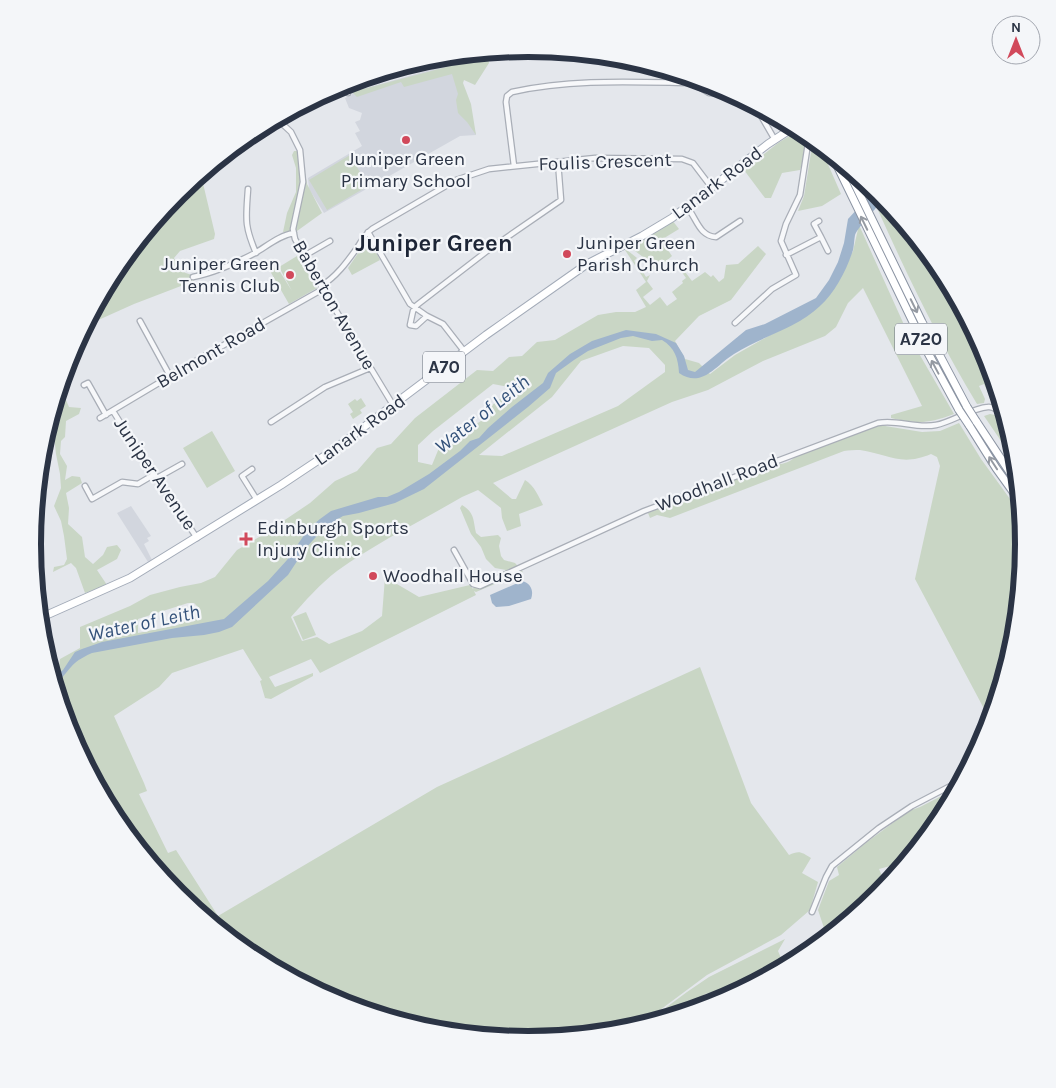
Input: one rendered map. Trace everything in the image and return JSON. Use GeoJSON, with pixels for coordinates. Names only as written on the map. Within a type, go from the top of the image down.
{"type":"FeatureCollection","features":[{"type":"Feature","properties":{"kind":"main road","name":"Lanark Road"},"geometry":{"type":"LineString","coordinates":[[46,615],[130,578],[197,538],[332,452],[464,351],[588,264],[654,230],[787,132]]}},
{"type":"Feature","properties":{"kind":"main road","name":"A720"},"geometry":{"type":"LineString","coordinates":[[839,170],[928,353],[959,410],[1012,490]]}},
{"type":"Feature","properties":{"kind":"main road","name":"A720"},"geometry":{"type":"LineString","coordinates":[[854,183],[934,346],[967,407],[1009,470]]}},
{"type":"Feature","properties":{"kind":"street"},"geometry":{"type":"LineString","coordinates":[[514,166],[506,102],[507,96],[512,92],[544,86],[588,82],[681,82]]}},
{"type":"Feature","properties":{"kind":"street"},"geometry":{"type":"LineString","coordinates":[[762,117],[775,140]]}},
{"type":"Feature","properties":{"kind":"street","name":"Baberton Avenue"},"geometry":{"type":"LineString","coordinates":[[282,124],[294,137],[302,158],[303,182],[294,233],[304,256],[393,405]]}},
{"type":"Feature","properties":{"kind":"street"},"geometry":{"type":"LineString","coordinates":[[735,323],[772,289],[796,275],[782,246],[781,237],[800,195],[808,146]]}},
{"type":"Feature","properties":{"kind":"street","name":"Foulis Crescent"},"geometry":{"type":"LineString","coordinates":[[368,232],[464,177],[489,169],[606,158],[686,160],[692,163],[712,188]]}},
{"type":"Feature","properties":{"kind":"street"},"geometry":{"type":"LineString","coordinates":[[427,316],[416,326],[411,326],[410,322],[414,308],[487,252],[560,201],[562,197],[558,162]]}},
{"type":"Feature","properties":{"kind":"street"},"geometry":{"type":"LineString","coordinates":[[248,189],[245,222],[247,232],[256,252]]}},
{"type":"Feature","properties":{"kind":"street"},"geometry":{"type":"LineString","coordinates":[[687,207],[693,214],[697,225],[706,234],[716,238],[740,221]]}},
{"type":"Feature","properties":{"kind":"street"},"geometry":{"type":"LineString","coordinates":[[819,221],[814,224],[828,251]]}},
{"type":"Feature","properties":{"kind":"street"},"geometry":{"type":"LineString","coordinates":[[722,226],[726,231]]}},
{"type":"Feature","properties":{"kind":"street"},"geometry":{"type":"LineString","coordinates":[[368,232],[410,304],[443,324],[464,351]]}},
{"type":"Feature","properties":{"kind":"street","name":"Belmont Road"},"geometry":{"type":"LineString","coordinates":[[100,418],[322,287],[346,262],[368,232]]}},
{"type":"Feature","properties":{"kind":"street"},"geometry":{"type":"LineString","coordinates":[[193,278],[207,275],[256,252],[286,235],[294,233]]}},
{"type":"Feature","properties":{"kind":"street"},"geometry":{"type":"LineString","coordinates":[[786,255],[821,237]]}},
{"type":"Feature","properties":{"kind":"street"},"geometry":{"type":"LineString","coordinates":[[304,256],[330,241]]}},
{"type":"Feature","properties":{"kind":"street"},"geometry":{"type":"LineString","coordinates":[[140,321],[170,376]]}},
{"type":"Feature","properties":{"kind":"street"},"geometry":{"type":"LineString","coordinates":[[271,422],[325,387],[370,368]]}},
{"type":"Feature","properties":{"kind":"street"},"geometry":{"type":"LineString","coordinates":[[84,385],[88,383],[106,415]]}},
{"type":"Feature","properties":{"kind":"street","name":"Woodhall Road"},"geometry":{"type":"LineString","coordinates":[[454,550],[473,584],[480,586],[644,511],[878,422],[891,421],[909,426],[931,426],[988,406],[995,409]]}},
{"type":"Feature","properties":{"kind":"street","name":"Juniper Avenue"},"geometry":{"type":"LineString","coordinates":[[113,411],[197,538]]}},
{"type":"Feature","properties":{"kind":"street"},"geometry":{"type":"LineString","coordinates":[[85,486],[92,499],[122,482],[138,484],[182,464]]}},
{"type":"Feature","properties":{"kind":"street"},"geometry":{"type":"LineString","coordinates":[[252,469],[242,476],[257,500]]}},
{"type":"Feature","properties":{"kind":"street"},"geometry":{"type":"LineString","coordinates":[[812,912],[832,866],[879,828],[912,806],[951,786]]}},
{"type":"Feature","properties":{"kind":"shaded area","name":"Juniper Green Primary School"},"geometry":{"type":"Polygon","coordinates":[[[455,63],[476,135],[460,136],[324,213],[309,189],[308,178],[362,146],[355,133],[360,131],[355,122],[360,120],[362,113],[349,108],[345,98],[352,95],[352,92],[455,63]]]}},
{"type":"Feature","properties":{"kind":"shaded area"},"geometry":{"type":"Polygon","coordinates":[[[131,506],[151,536],[147,538],[149,541],[144,544],[152,560],[148,562],[117,513],[131,506]]]}},
{"type":"Feature","properties":{"kind":"green space"},"geometry":{"type":"Polygon","coordinates":[[[488,59],[489,63],[475,85],[464,80],[463,83],[471,104],[476,135],[458,113],[456,100],[458,94],[452,74],[404,87],[401,82],[357,97],[352,92],[469,61],[488,59]]]}},
{"type":"Feature","properties":{"kind":"green space"},"geometry":{"type":"Polygon","coordinates":[[[791,135],[805,144],[804,154],[800,170],[782,173],[771,198],[765,198],[744,170],[791,135]]]}},
{"type":"Feature","properties":{"kind":"green space"},"geometry":{"type":"Polygon","coordinates":[[[812,149],[826,160],[841,194],[822,206],[798,211],[804,196],[812,149]]]}},
{"type":"Feature","properties":{"kind":"green space"},"geometry":{"type":"Polygon","coordinates":[[[294,151],[301,151],[307,184],[322,213],[297,231],[283,232],[287,213],[296,192],[296,168],[292,155],[294,151]]]}},
{"type":"Feature","properties":{"kind":"green space"},"geometry":{"type":"Polygon","coordinates":[[[350,155],[368,186],[327,210],[309,180],[350,155]]]}},
{"type":"Feature","properties":{"kind":"green space"},"geometry":{"type":"Polygon","coordinates":[[[203,182],[215,234],[214,239],[180,251],[174,258],[181,270],[193,275],[194,281],[95,322],[123,274],[142,248],[162,223],[203,182]]]}},
{"type":"Feature","properties":{"kind":"green space"},"geometry":{"type":"Polygon","coordinates":[[[878,206],[894,223],[914,248],[950,301],[978,358],[993,401],[984,384],[979,386],[985,399],[984,403],[977,404],[924,308],[877,208],[878,206]]]}},
{"type":"Feature","properties":{"kind":"green space"},"geometry":{"type":"Polygon","coordinates":[[[672,220],[679,229],[661,240],[672,256],[656,270],[652,269],[643,257],[631,248],[629,244],[672,220]]]}},
{"type":"Feature","properties":{"kind":"green space"},"geometry":{"type":"Polygon","coordinates":[[[859,225],[910,338],[954,414],[937,420],[922,422],[891,418],[891,415],[922,406],[863,288],[848,303],[836,327],[825,336],[763,361],[708,390],[672,402],[493,483],[512,499],[516,499],[525,480],[536,491],[543,505],[519,514],[521,526],[507,531],[502,518],[501,508],[478,490],[462,497],[383,542],[337,571],[291,617],[302,641],[317,637],[329,644],[362,631],[382,616],[385,577],[419,597],[470,585],[473,589],[476,582],[492,580],[506,570],[495,568],[486,559],[481,547],[471,534],[460,508],[462,505],[471,514],[476,533],[481,537],[498,535],[501,538],[499,546],[501,556],[504,560],[515,563],[523,572],[476,592],[474,591],[476,595],[320,673],[311,659],[269,677],[275,687],[313,673],[313,676],[271,699],[265,698],[260,681],[262,680],[243,649],[172,673],[159,687],[114,716],[147,791],[139,794],[168,853],[176,850],[218,916],[437,787],[700,667],[751,803],[789,855],[800,852],[811,858],[802,873],[818,882],[810,910],[781,935],[707,975],[656,1014],[592,1027],[528,1031],[496,1030],[464,1027],[402,1014],[342,994],[313,981],[258,949],[232,930],[207,910],[162,865],[123,814],[106,787],[78,730],[67,700],[58,671],[60,659],[80,648],[80,627],[130,606],[150,595],[201,583],[215,577],[237,550],[310,503],[335,481],[357,471],[377,448],[391,444],[415,418],[477,370],[493,371],[509,357],[522,356],[537,342],[555,340],[598,315],[616,312],[635,312],[646,307],[636,290],[646,282],[625,250],[637,258],[634,261],[646,277],[650,275],[647,281],[653,289],[643,297],[650,305],[660,297],[667,306],[677,299],[672,292],[686,278],[681,271],[683,269],[692,281],[705,272],[711,277],[713,275],[719,282],[724,278],[726,265],[738,264],[758,246],[766,254],[731,300],[699,316],[675,341],[685,359],[699,363],[710,374],[735,355],[781,329],[838,280],[853,251],[859,225]],[[623,346],[581,361],[552,397],[479,455],[502,456],[618,406],[665,372],[665,365],[649,348],[623,346]],[[493,384],[418,445],[418,462],[432,465],[439,448],[484,419],[487,409],[514,388],[493,384]],[[188,603],[138,619],[138,633],[178,625],[199,608],[194,603],[188,603]]]}},
{"type":"Feature","properties":{"kind":"green space"},"geometry":{"type":"Polygon","coordinates":[[[369,239],[380,260],[352,275],[348,268],[369,239]]]}},
{"type":"Feature","properties":{"kind":"green space","name":"Juniper Green Tennis Club"},"geometry":{"type":"Polygon","coordinates":[[[297,256],[317,288],[289,304],[270,271],[277,267],[292,291],[279,267],[297,256]]]}},
{"type":"Feature","properties":{"kind":"green space"},"geometry":{"type":"Polygon","coordinates":[[[64,397],[69,407],[81,408],[79,414],[66,421],[65,437],[61,441],[60,454],[67,466],[65,480],[72,476],[80,477],[82,483],[66,493],[69,508],[68,524],[82,537],[85,557],[93,564],[103,555],[107,547],[117,545],[121,550],[117,559],[97,570],[107,585],[85,593],[76,568],[71,563],[53,572],[54,567],[64,565],[67,559],[61,521],[54,506],[61,488],[54,436],[64,397]]]}},
{"type":"Feature","properties":{"kind":"green space"},"geometry":{"type":"Polygon","coordinates":[[[361,398],[366,406],[360,410],[362,413],[353,419],[350,414],[353,412],[348,404],[355,399],[357,401],[361,398]]]}},
{"type":"Feature","properties":{"kind":"green space"},"geometry":{"type":"Polygon","coordinates":[[[995,415],[998,419],[1004,446],[984,416],[995,415]]]}},
{"type":"Feature","properties":{"kind":"green space"},"geometry":{"type":"Polygon","coordinates":[[[959,423],[981,459],[1013,503],[1015,544],[1011,608],[998,670],[985,711],[915,579],[940,466],[937,457],[931,454],[920,458],[903,460],[860,450],[844,451],[670,518],[657,515],[650,518],[648,513],[692,495],[696,496],[718,488],[720,485],[775,464],[786,463],[795,457],[879,425],[922,432],[940,431],[959,423]]]}},
{"type":"Feature","properties":{"kind":"green space"},"geometry":{"type":"Polygon","coordinates":[[[212,431],[235,471],[207,488],[183,448],[212,431]]]}},
{"type":"Feature","properties":{"kind":"green space"},"geometry":{"type":"Polygon","coordinates":[[[306,612],[316,635],[303,640],[293,617],[306,612]]]}},
{"type":"Feature","properties":{"kind":"green space"},"geometry":{"type":"Polygon","coordinates":[[[946,794],[933,814],[894,865],[879,869],[883,877],[849,910],[825,930],[818,910],[829,881],[839,875],[837,867],[909,811],[946,794]]]}},
{"type":"Feature","properties":{"kind":"green space"},"geometry":{"type":"Polygon","coordinates":[[[785,939],[778,951],[781,958],[783,958],[771,966],[727,988],[705,994],[699,1000],[661,1012],[709,977],[785,939]]]}},
{"type":"Feature","properties":{"kind":"water"},"geometry":{"type":"Polygon","coordinates":[[[869,197],[877,206],[855,235],[853,248],[844,273],[831,294],[811,314],[790,327],[745,348],[708,374],[695,378],[679,373],[675,354],[670,346],[662,340],[652,341],[633,336],[621,338],[588,351],[556,373],[550,388],[528,407],[424,489],[395,503],[343,516],[325,527],[305,549],[288,575],[232,627],[204,635],[172,638],[92,653],[74,664],[61,679],[59,673],[75,652],[82,649],[102,642],[224,619],[268,581],[287,560],[309,528],[320,519],[331,511],[378,497],[387,497],[429,474],[460,451],[470,441],[479,438],[512,407],[543,383],[548,373],[570,354],[592,341],[626,330],[656,334],[676,343],[684,356],[688,370],[695,372],[746,330],[765,324],[816,298],[829,280],[838,262],[844,243],[848,219],[869,197]]]}},
{"type":"Feature","properties":{"kind":"water"},"geometry":{"type":"Polygon","coordinates":[[[522,581],[531,588],[531,599],[509,606],[496,607],[492,603],[490,595],[522,581]]]}},
{"type":"Feature","properties":{"kind":"place","name":"Juniper Green Primary School"},"geometry":{"type":"Point","coordinates":[406,140]}},
{"type":"Feature","properties":{"kind":"place","name":"Juniper Green Parish Church"},"geometry":{"type":"Point","coordinates":[567,254]}},
{"type":"Feature","properties":{"kind":"place","name":"Juniper Green Tennis Club"},"geometry":{"type":"Point","coordinates":[290,275]}},
{"type":"Feature","properties":{"kind":"place","name":"Edinburgh Sports Injury Clinic"},"geometry":{"type":"Point","coordinates":[246,539]}},
{"type":"Feature","properties":{"kind":"place","name":"Woodhall House"},"geometry":{"type":"Point","coordinates":[373,576]}},
{"type":"Feature","properties":{"kind":"district","name":"Juniper Green"},"geometry":{"type":"Point","coordinates":[434,243]}},
{"type":"Feature","properties":{"kind":"water label","name":"Water of Leith"},"geometry":{"type":"Point","coordinates":[482,414]}},
{"type":"Feature","properties":{"kind":"water label","name":"Water of Leith"},"geometry":{"type":"Point","coordinates":[144,623]}}]}
